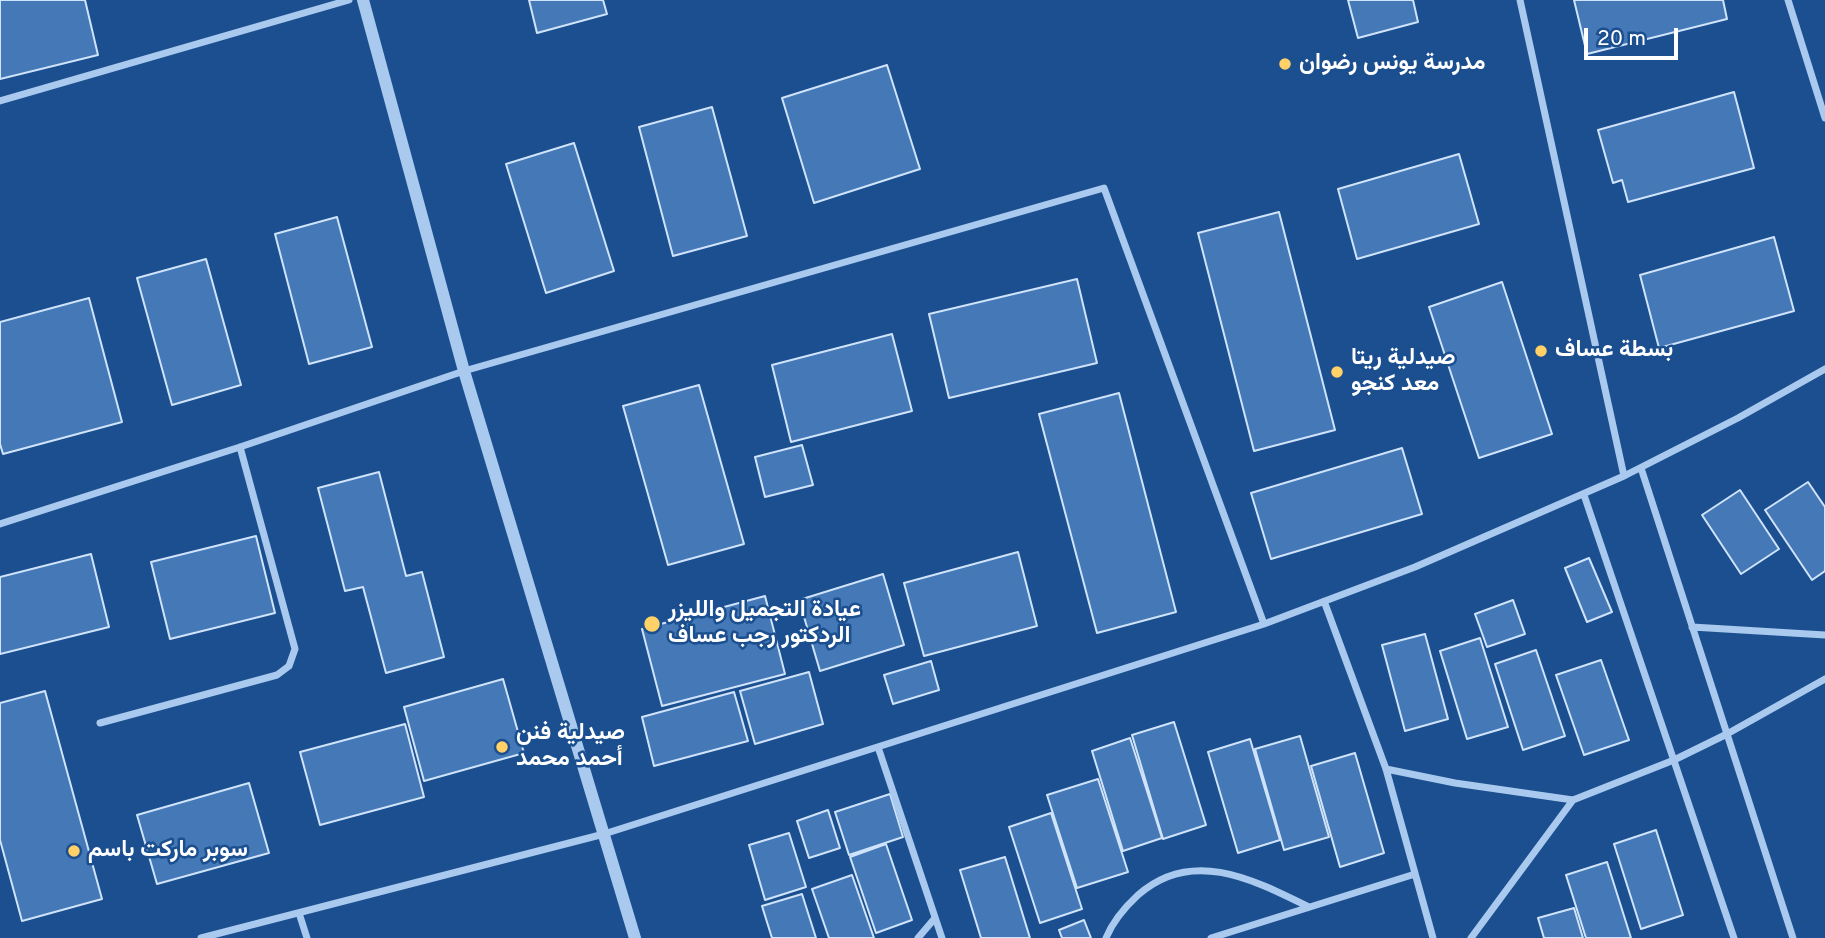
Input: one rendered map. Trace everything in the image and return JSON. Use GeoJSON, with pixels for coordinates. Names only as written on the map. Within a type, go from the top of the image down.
{"type":"FeatureCollection","features":[{"type":"Feature","properties":{"kind":"street"},"geometry":{"type":"LineString","coordinates":[[0,101],[349,0]]}},
{"type":"Feature","properties":{"kind":"street"},"geometry":{"type":"LineString","coordinates":[[363,0],[464,371],[635,938]]}},
{"type":"Feature","properties":{"kind":"street"},"geometry":{"type":"LineString","coordinates":[[1520,0],[1624,476]]}},
{"type":"Feature","properties":{"kind":"street"},"geometry":{"type":"LineString","coordinates":[[1788,0],[1825,118]]}},
{"type":"Feature","properties":{"kind":"street"},"geometry":{"type":"LineString","coordinates":[[0,524],[464,371],[1104,188],[1264,624]]}},
{"type":"Feature","properties":{"kind":"street"},"geometry":{"type":"LineString","coordinates":[[201,938],[604,834],[1264,624],[1415,568],[1584,495],[1738,418],[1825,369]]}},
{"type":"Feature","properties":{"kind":"street"},"geometry":{"type":"LineString","coordinates":[[100,723],[277,675],[289,666],[295,649],[240,447]]}},
{"type":"Feature","properties":{"kind":"street"},"geometry":{"type":"LineString","coordinates":[[1641,468],[1793,938]]}},
{"type":"Feature","properties":{"kind":"street"},"geometry":{"type":"LineString","coordinates":[[1584,495],[1734,938]]}},
{"type":"Feature","properties":{"kind":"street"},"geometry":{"type":"LineString","coordinates":[[1324,601],[1386,769],[1433,938]]}},
{"type":"Feature","properties":{"kind":"street"},"geometry":{"type":"LineString","coordinates":[[1692,627],[1825,635]]}},
{"type":"Feature","properties":{"kind":"street"},"geometry":{"type":"LineString","coordinates":[[1386,769],[1455,783],[1573,800],[1674,760],[1825,680]]}},
{"type":"Feature","properties":{"kind":"street"},"geometry":{"type":"LineString","coordinates":[[878,747],[942,938]]}},
{"type":"Feature","properties":{"kind":"street"},"geometry":{"type":"LineString","coordinates":[[1471,938],[1573,800]]}},
{"type":"Feature","properties":{"kind":"street"},"geometry":{"type":"LineString","coordinates":[[1106,938],[1112,923],[1152,883],[1187,871],[1213,870],[1244,877],[1309,907]]}},
{"type":"Feature","properties":{"kind":"street"},"geometry":{"type":"LineString","coordinates":[[1211,938],[1415,874]]}},
{"type":"Feature","properties":{"kind":"street"},"geometry":{"type":"LineString","coordinates":[[299,912],[307,938]]}},
{"type":"Feature","properties":{"kind":"street"},"geometry":{"type":"LineString","coordinates":[[918,938],[936,918]]}},
{"type":"Feature","properties":{"kind":"building"},"geometry":{"type":"Polygon","coordinates":[[[0,0],[85,0],[98,55],[0,79],[0,0]]]}},
{"type":"Feature","properties":{"kind":"building"},"geometry":{"type":"Polygon","coordinates":[[[529,0],[603,0],[607,14],[537,33],[529,0]]]}},
{"type":"Feature","properties":{"kind":"building"},"geometry":{"type":"Polygon","coordinates":[[[1348,0],[1413,0],[1418,22],[1358,38],[1348,0]]]}},
{"type":"Feature","properties":{"kind":"building"},"geometry":{"type":"Polygon","coordinates":[[[1574,0],[1723,0],[1727,19],[1587,54],[1574,0]]]}},
{"type":"Feature","properties":{"kind":"building"},"geometry":{"type":"Polygon","coordinates":[[[887,65],[920,169],[814,203],[782,98],[887,65]]]}},
{"type":"Feature","properties":{"kind":"building"},"geometry":{"type":"Polygon","coordinates":[[[1734,92],[1754,168],[1628,202],[1622,180],[1613,183],[1598,130],[1734,92]]]}},
{"type":"Feature","properties":{"kind":"building"},"geometry":{"type":"Polygon","coordinates":[[[712,107],[747,236],[673,256],[639,127],[712,107]]]}},
{"type":"Feature","properties":{"kind":"building"},"geometry":{"type":"Polygon","coordinates":[[[574,143],[614,271],[546,293],[506,164],[574,143]]]}},
{"type":"Feature","properties":{"kind":"building"},"geometry":{"type":"Polygon","coordinates":[[[1459,154],[1479,224],[1357,259],[1338,189],[1459,154]]]}},
{"type":"Feature","properties":{"kind":"building"},"geometry":{"type":"Polygon","coordinates":[[[1279,212],[1335,430],[1254,451],[1198,233],[1279,212]]]}},
{"type":"Feature","properties":{"kind":"building"},"geometry":{"type":"Polygon","coordinates":[[[337,217],[372,347],[309,364],[275,234],[337,217]]]}},
{"type":"Feature","properties":{"kind":"building"},"geometry":{"type":"Polygon","coordinates":[[[1774,237],[1794,311],[1659,348],[1640,275],[1774,237]]]}},
{"type":"Feature","properties":{"kind":"building"},"geometry":{"type":"Polygon","coordinates":[[[206,259],[241,385],[172,405],[137,278],[206,259]]]}},
{"type":"Feature","properties":{"kind":"building"},"geometry":{"type":"Polygon","coordinates":[[[1077,279],[1097,363],[949,398],[929,314],[1077,279]]]}},
{"type":"Feature","properties":{"kind":"building"},"geometry":{"type":"Polygon","coordinates":[[[1502,282],[1552,434],[1479,458],[1429,307],[1502,282]]]}},
{"type":"Feature","properties":{"kind":"building"},"geometry":{"type":"Polygon","coordinates":[[[89,298],[122,422],[3,454],[0,444],[0,322],[89,298]]]}},
{"type":"Feature","properties":{"kind":"building"},"geometry":{"type":"Polygon","coordinates":[[[892,334],[912,411],[791,442],[772,365],[892,334]]]}},
{"type":"Feature","properties":{"kind":"building"},"geometry":{"type":"Polygon","coordinates":[[[699,385],[744,544],[668,565],[623,406],[699,385]]]}},
{"type":"Feature","properties":{"kind":"building"},"geometry":{"type":"Polygon","coordinates":[[[1119,393],[1176,612],[1097,633],[1039,414],[1119,393]]]}},
{"type":"Feature","properties":{"kind":"building"},"geometry":{"type":"Polygon","coordinates":[[[802,445],[813,485],[765,497],[755,457],[802,445]]]}},
{"type":"Feature","properties":{"kind":"building"},"geometry":{"type":"Polygon","coordinates":[[[1402,448],[1422,514],[1271,559],[1251,493],[1402,448]]]}},
{"type":"Feature","properties":{"kind":"building"},"geometry":{"type":"Polygon","coordinates":[[[379,472],[406,576],[422,572],[444,657],[386,673],[363,587],[345,591],[318,488],[379,472]]]}},
{"type":"Feature","properties":{"kind":"building"},"geometry":{"type":"Polygon","coordinates":[[[1808,482],[1825,507],[1825,571],[1812,580],[1765,510],[1808,482]]]}},
{"type":"Feature","properties":{"kind":"building"},"geometry":{"type":"Polygon","coordinates":[[[1740,490],[1779,549],[1741,574],[1702,515],[1740,490]]]}},
{"type":"Feature","properties":{"kind":"building"},"geometry":{"type":"Polygon","coordinates":[[[256,536],[275,613],[170,639],[151,562],[256,536]]]}},
{"type":"Feature","properties":{"kind":"building"},"geometry":{"type":"Polygon","coordinates":[[[1018,552],[1037,626],[924,656],[904,583],[1018,552]]]}},
{"type":"Feature","properties":{"kind":"building"},"geometry":{"type":"Polygon","coordinates":[[[91,554],[109,627],[0,654],[0,577],[91,554]]]}},
{"type":"Feature","properties":{"kind":"building"},"geometry":{"type":"Polygon","coordinates":[[[1589,558],[1612,612],[1587,622],[1565,568],[1589,558]]]}},
{"type":"Feature","properties":{"kind":"building"},"geometry":{"type":"Polygon","coordinates":[[[883,574],[904,645],[820,671],[799,600],[883,574]]]}},
{"type":"Feature","properties":{"kind":"building"},"geometry":{"type":"Polygon","coordinates":[[[765,596],[785,674],[662,706],[642,629],[765,596]]]}},
{"type":"Feature","properties":{"kind":"building"},"geometry":{"type":"Polygon","coordinates":[[[1513,600],[1525,634],[1487,647],[1475,614],[1513,600]]]}},
{"type":"Feature","properties":{"kind":"building"},"geometry":{"type":"Polygon","coordinates":[[[1425,634],[1448,719],[1405,731],[1382,645],[1425,634]]]}},
{"type":"Feature","properties":{"kind":"building"},"geometry":{"type":"Polygon","coordinates":[[[1480,638],[1508,727],[1467,739],[1440,651],[1480,638]]]}},
{"type":"Feature","properties":{"kind":"building"},"geometry":{"type":"Polygon","coordinates":[[[1536,650],[1565,736],[1523,750],[1495,664],[1536,650]]]}},
{"type":"Feature","properties":{"kind":"building"},"geometry":{"type":"Polygon","coordinates":[[[1601,660],[1629,740],[1584,755],[1556,675],[1601,660]]]}},
{"type":"Feature","properties":{"kind":"building"},"geometry":{"type":"Polygon","coordinates":[[[931,661],[939,690],[893,704],[884,675],[931,661]]]}},
{"type":"Feature","properties":{"kind":"building"},"geometry":{"type":"Polygon","coordinates":[[[809,672],[823,724],[755,744],[740,691],[809,672]]]}},
{"type":"Feature","properties":{"kind":"building"},"geometry":{"type":"Polygon","coordinates":[[[503,679],[524,753],[424,781],[404,707],[503,679]]]}},
{"type":"Feature","properties":{"kind":"building"},"geometry":{"type":"Polygon","coordinates":[[[45,691],[102,899],[22,921],[0,840],[0,703],[45,691]]]}},
{"type":"Feature","properties":{"kind":"building"},"geometry":{"type":"Polygon","coordinates":[[[734,692],[748,741],[654,766],[642,717],[734,692]]]}},
{"type":"Feature","properties":{"kind":"building"},"geometry":{"type":"Polygon","coordinates":[[[1174,722],[1206,825],[1163,839],[1132,735],[1174,722]]]}},
{"type":"Feature","properties":{"kind":"building"},"geometry":{"type":"Polygon","coordinates":[[[405,724],[424,797],[320,825],[300,752],[405,724]]]}},
{"type":"Feature","properties":{"kind":"building"},"geometry":{"type":"Polygon","coordinates":[[[1300,736],[1329,837],[1284,850],[1255,749],[1300,736]]]}},
{"type":"Feature","properties":{"kind":"building"},"geometry":{"type":"Polygon","coordinates":[[[1130,738],[1162,838],[1123,851],[1092,751],[1130,738]]]}},
{"type":"Feature","properties":{"kind":"building"},"geometry":{"type":"Polygon","coordinates":[[[1250,739],[1280,840],[1238,853],[1208,752],[1250,739]]]}},
{"type":"Feature","properties":{"kind":"building"},"geometry":{"type":"Polygon","coordinates":[[[1355,753],[1384,853],[1340,867],[1311,766],[1355,753]]]}},
{"type":"Feature","properties":{"kind":"building"},"geometry":{"type":"Polygon","coordinates":[[[1098,779],[1128,872],[1077,888],[1047,795],[1098,779]]]}},
{"type":"Feature","properties":{"kind":"building"},"geometry":{"type":"Polygon","coordinates":[[[249,783],[269,853],[157,884],[137,815],[249,783]]]}},
{"type":"Feature","properties":{"kind":"building"},"geometry":{"type":"Polygon","coordinates":[[[890,794],[903,837],[849,855],[835,812],[890,794]]]}},
{"type":"Feature","properties":{"kind":"building"},"geometry":{"type":"Polygon","coordinates":[[[828,810],[840,848],[809,858],[797,821],[828,810]]]}},
{"type":"Feature","properties":{"kind":"building"},"geometry":{"type":"Polygon","coordinates":[[[1051,813],[1082,909],[1040,923],[1009,827],[1051,813]]]}},
{"type":"Feature","properties":{"kind":"building"},"geometry":{"type":"Polygon","coordinates":[[[1656,830],[1683,915],[1641,929],[1614,844],[1656,830]]]}},
{"type":"Feature","properties":{"kind":"building"},"geometry":{"type":"Polygon","coordinates":[[[789,833],[806,887],[765,900],[749,845],[789,833]]]}},
{"type":"Feature","properties":{"kind":"building"},"geometry":{"type":"Polygon","coordinates":[[[886,844],[912,920],[876,933],[850,857],[886,844]]]}},
{"type":"Feature","properties":{"kind":"building"},"geometry":{"type":"Polygon","coordinates":[[[1005,857],[1030,938],[981,938],[960,870],[1005,857]]]}},
{"type":"Feature","properties":{"kind":"building"},"geometry":{"type":"Polygon","coordinates":[[[1607,862],[1631,938],[1586,938],[1566,875],[1607,862]]]}},
{"type":"Feature","properties":{"kind":"building"},"geometry":{"type":"Polygon","coordinates":[[[852,875],[874,938],[829,938],[812,889],[852,875]]]}},
{"type":"Feature","properties":{"kind":"building"},"geometry":{"type":"Polygon","coordinates":[[[802,894],[816,938],[772,938],[762,906],[802,894]]]}},
{"type":"Feature","properties":{"kind":"building"},"geometry":{"type":"Polygon","coordinates":[[[1574,908],[1583,938],[1544,938],[1538,918],[1574,908]]]}},
{"type":"Feature","properties":{"kind":"building"},"geometry":{"type":"Polygon","coordinates":[[[1084,920],[1091,938],[1062,938],[1059,930],[1084,920]]]}},
{"type":"Feature","properties":{"kind":"place","name":"مدرسة يونس رضوان"},"geometry":{"type":"Point","coordinates":[1285,64]}},
{"type":"Feature","properties":{"kind":"place","name":"بسطة عساف"},"geometry":{"type":"Point","coordinates":[1541,351]}},
{"type":"Feature","properties":{"kind":"place","name":"صيدلية ريتا معد كنجو"},"geometry":{"type":"Point","coordinates":[1337,372]}},
{"type":"Feature","properties":{"kind":"place","name":"عيادة التجميل والليزر الردكتور رجب عساف"},"geometry":{"type":"Point","coordinates":[652,624]}},
{"type":"Feature","properties":{"kind":"place","name":"صيدلية فنن أحمد محمد"},"geometry":{"type":"Point","coordinates":[502,747]}},
{"type":"Feature","properties":{"kind":"place","name":"سوبر ماركت باسم"},"geometry":{"type":"Point","coordinates":[74,851]}}]}
